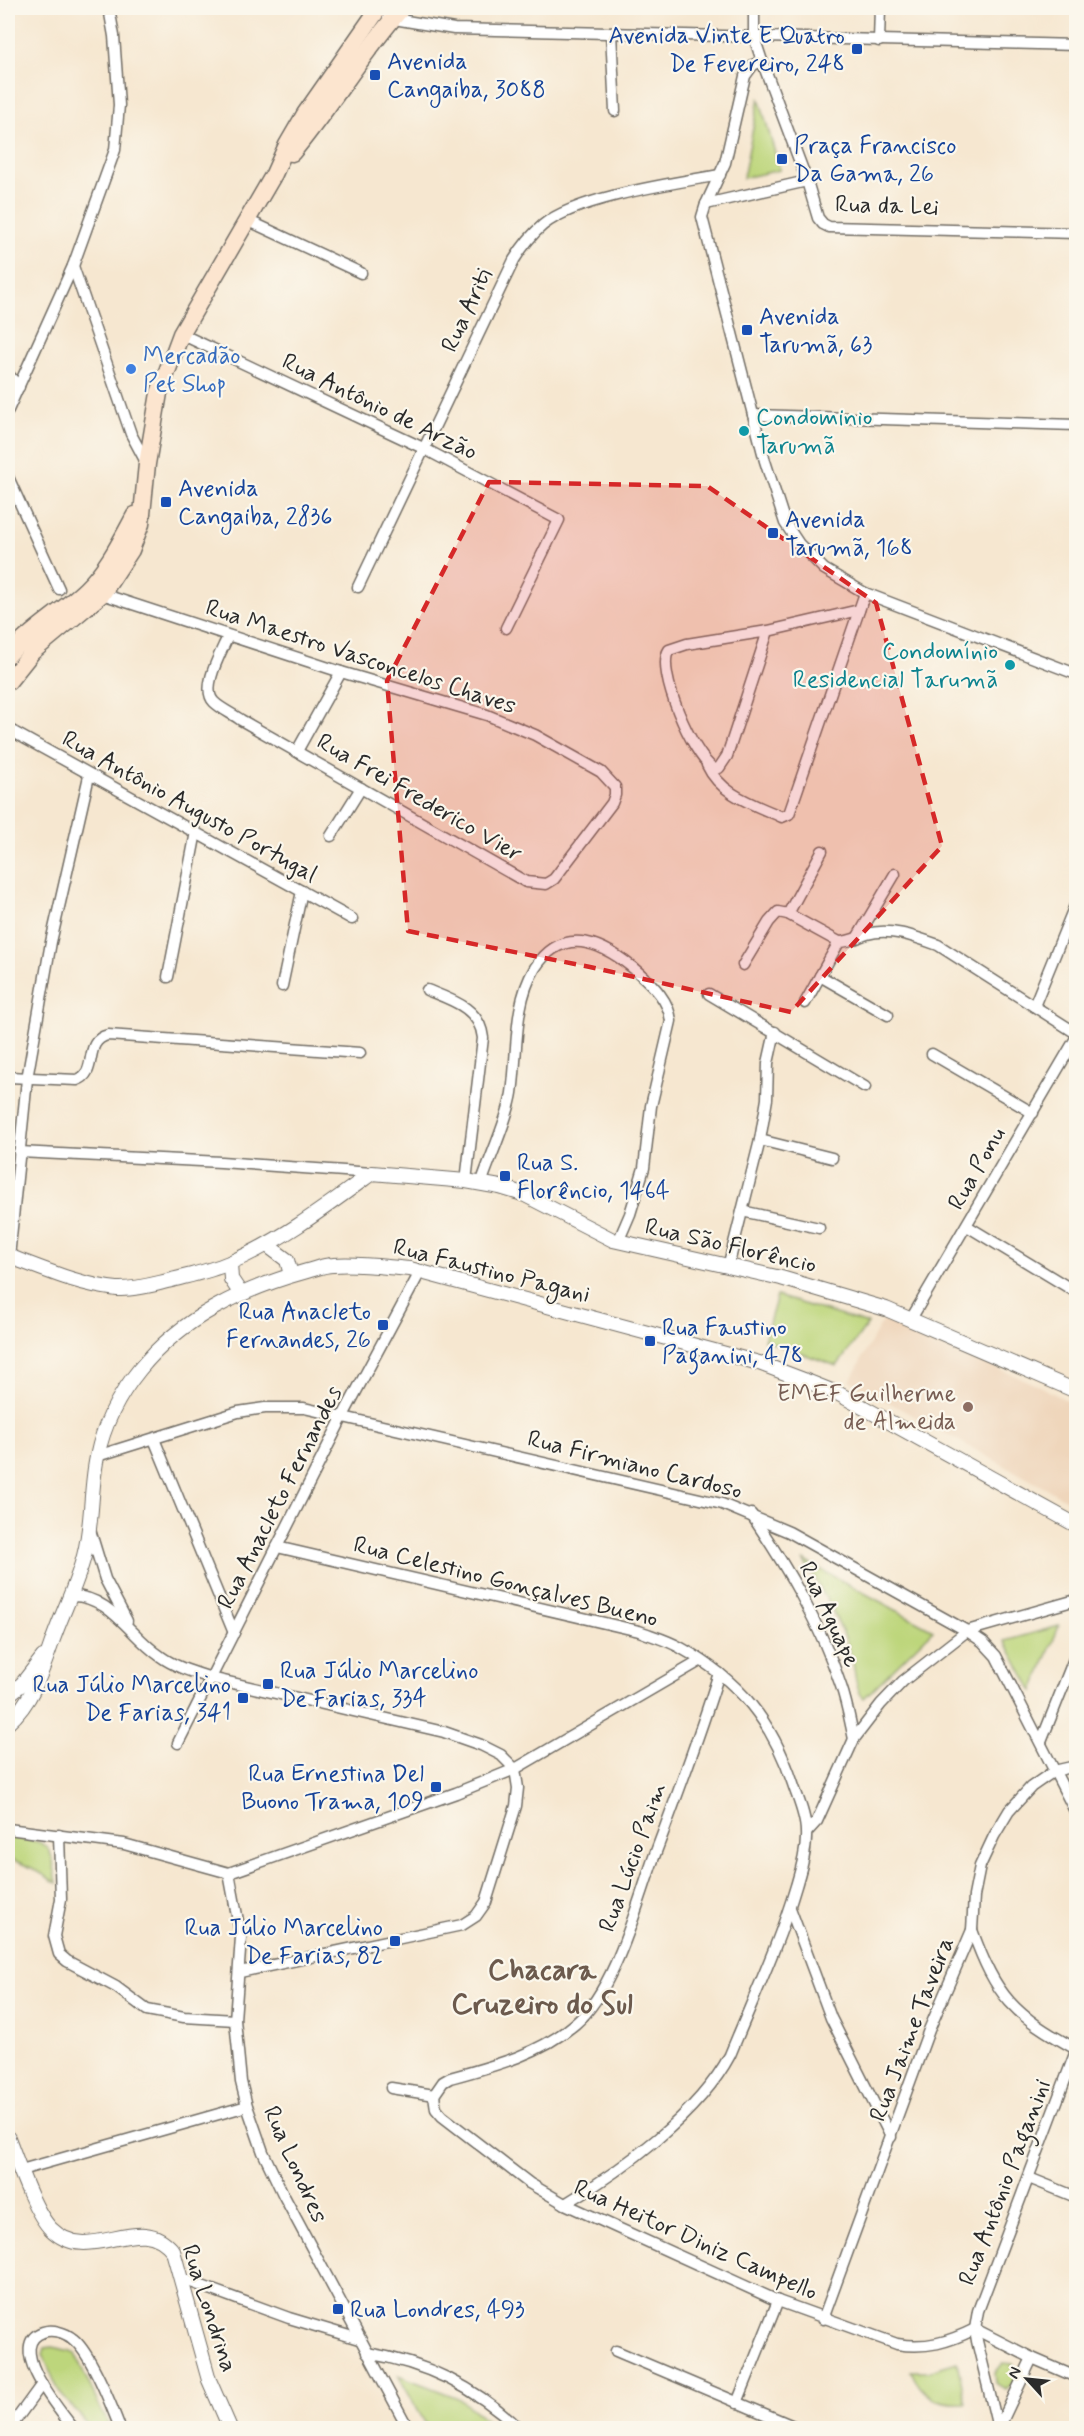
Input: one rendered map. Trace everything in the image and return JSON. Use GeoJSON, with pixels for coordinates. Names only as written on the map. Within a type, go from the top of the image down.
{"type":"FeatureCollection","features":[{"type":"Feature","properties":{"kind":"main road"},"geometry":{"type":"LineString","coordinates":[[12,655],[32,652],[102,594],[131,550],[141,525],[147,464],[159,393],[181,334],[274,174],[305,114],[386,13]]}},
{"type":"Feature","properties":{"kind":"main road"},"geometry":{"type":"LineString","coordinates":[[8,678],[12,655],[28,634],[85,589],[106,565],[142,501]]}},
{"type":"Feature","properties":{"kind":"street"},"geometry":{"type":"LineString","coordinates":[[9,403],[19,387],[73,266],[115,150],[119,105],[114,36],[109,8]]}},
{"type":"Feature","properties":{"kind":"street","name":"Rua da Lei"},"geometry":{"type":"LineString","coordinates":[[754,8],[754,37],[807,181],[818,218],[823,224],[1077,233]]}},
{"type":"Feature","properties":{"kind":"street"},"geometry":{"type":"LineString","coordinates":[[879,41],[880,8]]}},
{"type":"Feature","properties":{"kind":"street"},"geometry":{"type":"LineString","coordinates":[[386,13],[454,29],[1077,45]]}},
{"type":"Feature","properties":{"kind":"street"},"geometry":{"type":"LineString","coordinates":[[611,33],[615,111]]}},
{"type":"Feature","properties":{"kind":"street"},"geometry":{"type":"LineString","coordinates":[[762,62],[753,64],[745,76],[720,176],[705,204],[703,225],[753,415],[785,523],[804,550],[824,569],[865,593],[1077,674]]}},
{"type":"Feature","properties":{"kind":"street","name":"Rua Ariti"},"geometry":{"type":"LineString","coordinates":[[358,587],[514,260],[528,238],[544,223],[565,211],[609,198],[720,176]]}},
{"type":"Feature","properties":{"kind":"street"},"geometry":{"type":"LineString","coordinates":[[705,204],[807,181]]}},
{"type":"Feature","properties":{"kind":"street"},"geometry":{"type":"LineString","coordinates":[[248,220],[362,273]]}},
{"type":"Feature","properties":{"kind":"street"},"geometry":{"type":"LineString","coordinates":[[73,266],[129,428],[147,464]]}},
{"type":"Feature","properties":{"kind":"street","name":"Rua Antônio de Arzão"},"geometry":{"type":"LineString","coordinates":[[181,334],[423,448],[559,520],[506,628]]}},
{"type":"Feature","properties":{"kind":"street"},"geometry":{"type":"LineString","coordinates":[[8,374],[19,387]]}},
{"type":"Feature","properties":{"kind":"street"},"geometry":{"type":"LineString","coordinates":[[753,415],[1077,425]]}},
{"type":"Feature","properties":{"kind":"street"},"geometry":{"type":"LineString","coordinates":[[8,477],[59,589]]}},
{"type":"Feature","properties":{"kind":"street"},"geometry":{"type":"LineString","coordinates":[[859,610],[768,631],[673,647],[666,654],[667,672],[680,717],[690,741],[715,781],[736,796],[782,817],[789,814],[865,593]]}},
{"type":"Feature","properties":{"kind":"street","name":"Rua Maestro Vasconcelos Chaves"},"geometry":{"type":"LineString","coordinates":[[102,594],[341,672],[487,715],[535,735],[601,772]]}},
{"type":"Feature","properties":{"kind":"street"},"geometry":{"type":"LineString","coordinates":[[707,765],[714,770],[719,768],[727,756],[768,631]]}},
{"type":"Feature","properties":{"kind":"street","name":"Rua Frei Frederico Vier"},"geometry":{"type":"LineString","coordinates":[[228,636],[211,676],[209,694],[213,701],[242,720],[526,882],[546,884],[554,879],[612,803],[615,787],[601,772]]}},
{"type":"Feature","properties":{"kind":"street"},"geometry":{"type":"LineString","coordinates":[[297,751],[341,672]]}},
{"type":"Feature","properties":{"kind":"street","name":"Rua Antônio Augusto Portugal"},"geometry":{"type":"LineString","coordinates":[[8,729],[89,776],[196,832],[352,919]]}},
{"type":"Feature","properties":{"kind":"street"},"geometry":{"type":"LineString","coordinates":[[89,776],[51,942],[27,1079],[8,1256],[66,1278],[120,1289],[146,1286],[209,1271],[267,1245],[319,1213],[372,1173]]}},
{"type":"Feature","properties":{"kind":"street"},"geometry":{"type":"LineString","coordinates":[[331,836],[361,788]]}},
{"type":"Feature","properties":{"kind":"street"},"geometry":{"type":"LineString","coordinates":[[168,977],[196,832]]}},
{"type":"Feature","properties":{"kind":"street"},"geometry":{"type":"LineString","coordinates":[[788,914],[822,851]]}},
{"type":"Feature","properties":{"kind":"street"},"geometry":{"type":"LineString","coordinates":[[857,938],[895,874]]}},
{"type":"Feature","properties":{"kind":"street"},"geometry":{"type":"LineString","coordinates":[[282,986],[303,891]]}},
{"type":"Feature","properties":{"kind":"street"},"geometry":{"type":"LineString","coordinates":[[1035,1006],[1077,903]]}},
{"type":"Feature","properties":{"kind":"street"},"geometry":{"type":"LineString","coordinates":[[743,965],[769,922],[778,912],[788,914],[840,942],[869,934],[889,932],[919,938],[938,945],[1077,1033]]}},
{"type":"Feature","properties":{"kind":"street"},"geometry":{"type":"LineString","coordinates":[[481,1184],[511,1095],[518,1028],[528,983],[540,962],[555,947],[568,942],[585,941],[596,944],[628,963],[645,978],[669,1008],[671,1021],[651,1106],[644,1168],[638,1192],[618,1242]]}},
{"type":"Feature","properties":{"kind":"street"},"geometry":{"type":"LineString","coordinates":[[805,1003],[840,942]]}},
{"type":"Feature","properties":{"kind":"street"},"geometry":{"type":"LineString","coordinates":[[820,976],[888,1015]]}},
{"type":"Feature","properties":{"kind":"street"},"geometry":{"type":"LineString","coordinates":[[427,990],[463,1006],[475,1015],[482,1025],[483,1038],[466,1181]]}},
{"type":"Feature","properties":{"kind":"street"},"geometry":{"type":"LineString","coordinates":[[709,994],[865,1087]]}},
{"type":"Feature","properties":{"kind":"street"},"geometry":{"type":"LineString","coordinates":[[728,1267],[760,1140],[767,1099],[768,1063],[775,1032]]}},
{"type":"Feature","properties":{"kind":"street"},"geometry":{"type":"LineString","coordinates":[[8,1077],[82,1078],[88,1070],[95,1041],[108,1035],[360,1053]]}},
{"type":"Feature","properties":{"kind":"street","name":"Rua Ponu"},"geometry":{"type":"LineString","coordinates":[[911,1319],[1077,1038]]}},
{"type":"Feature","properties":{"kind":"street"},"geometry":{"type":"LineString","coordinates":[[932,1054],[1033,1113]]}},
{"type":"Feature","properties":{"kind":"street"},"geometry":{"type":"LineString","coordinates":[[760,1140],[832,1158]]}},
{"type":"Feature","properties":{"kind":"street"},"geometry":{"type":"LineString","coordinates":[[19,1152],[221,1162],[372,1173]]}},
{"type":"Feature","properties":{"kind":"street","name":"Rua São Florêncio"},"geometry":{"type":"LineString","coordinates":[[372,1173],[466,1181],[523,1194],[592,1231],[618,1242],[824,1289],[911,1319],[1077,1391]]}},
{"type":"Feature","properties":{"kind":"street"},"geometry":{"type":"LineString","coordinates":[[742,1211],[819,1228]]}},
{"type":"Feature","properties":{"kind":"street"},"geometry":{"type":"LineString","coordinates":[[967,1226],[1077,1292]]}},
{"type":"Feature","properties":{"kind":"street"},"geometry":{"type":"LineString","coordinates":[[267,1245],[286,1260],[291,1275]]}},
{"type":"Feature","properties":{"kind":"street"},"geometry":{"type":"LineString","coordinates":[[230,1263],[231,1279],[241,1294]]}},
{"type":"Feature","properties":{"kind":"street","name":"Rua Faustino Pagani"},"geometry":{"type":"LineString","coordinates":[[8,1723],[32,1692],[44,1668],[71,1596],[85,1554],[97,1456],[109,1420],[126,1387],[155,1352],[187,1324],[241,1294],[291,1275],[330,1264],[367,1265],[420,1272],[759,1363],[839,1395],[1077,1525]]}},
{"type":"Feature","properties":{"kind":"street","name":"Rua Anacleto Fernandes"},"geometry":{"type":"LineString","coordinates":[[178,1743],[343,1416],[420,1272]]}},
{"type":"Feature","properties":{"kind":"street","name":"Rua Firmiano Cardoso"},"geometry":{"type":"LineString","coordinates":[[97,1456],[214,1418],[265,1408],[304,1408],[682,1493],[751,1514],[789,1532],[968,1631],[983,1642],[996,1656],[1077,1813]]}},
{"type":"Feature","properties":{"kind":"street"},"geometry":{"type":"LineString","coordinates":[[154,1439],[234,1632]]}},
{"type":"Feature","properties":{"kind":"street","name":"Rua Aguape"},"geometry":{"type":"LineString","coordinates":[[751,1514],[803,1597],[824,1640],[841,1687],[854,1739]]}},
{"type":"Feature","properties":{"kind":"street"},"geometry":{"type":"LineString","coordinates":[[89,1527],[105,1579],[136,1637]]}},
{"type":"Feature","properties":{"kind":"street","name":"Rua Celestino Gonçalves Bueno"},"geometry":{"type":"LineString","coordinates":[[277,1547],[639,1631],[680,1647],[719,1672],[754,1705],[773,1736],[788,1769],[807,1832],[801,1866],[790,1908],[730,2055],[715,2080],[682,2116],[630,2159],[565,2204]]}},
{"type":"Feature","properties":{"kind":"street"},"geometry":{"type":"LineString","coordinates":[[71,1596],[83,1596],[104,1605],[136,1637],[179,1668],[211,1678],[444,1732],[501,1755],[515,1769],[518,1788],[516,1806],[486,1902],[476,1916],[462,1925],[240,1972]]}},
{"type":"Feature","properties":{"kind":"street"},"geometry":{"type":"LineString","coordinates":[[807,1832],[817,1821],[854,1739],[881,1704],[903,1681],[968,1631],[1077,1600]]}},
{"type":"Feature","properties":{"kind":"street","name":"Rua Faustino Pagani"},"geometry":{"type":"LineString","coordinates":[[8,1695],[22,1684],[51,1645]]}},
{"type":"Feature","properties":{"kind":"street"},"geometry":{"type":"LineString","coordinates":[[1041,1742],[1077,1654]]}},
{"type":"Feature","properties":{"kind":"street"},"geometry":{"type":"LineString","coordinates":[[8,1830],[124,1844],[229,1873],[515,1769],[700,1661]]}},
{"type":"Feature","properties":{"kind":"street","name":"Rua Lúcio Paim"},"geometry":{"type":"LineString","coordinates":[[434,2095],[443,2082],[450,2078],[544,2047],[576,2024],[603,1989],[625,1940],[719,1672]]}},
{"type":"Feature","properties":{"kind":"street"},"geometry":{"type":"LineString","coordinates":[[1054,1771],[1077,1766]]}},
{"type":"Feature","properties":{"kind":"street","name":"Rua Jaime Taveira"},"geometry":{"type":"LineString","coordinates":[[823,2319],[929,2030],[972,1930],[974,1896],[980,1866],[1009,1811],[1031,1787],[1054,1771]]}},
{"type":"Feature","properties":{"kind":"street"},"geometry":{"type":"LineString","coordinates":[[59,1836],[61,1899],[54,1936],[59,1954],[67,1962],[116,1987],[147,2010],[184,2017],[235,2020]]}},
{"type":"Feature","properties":{"kind":"street","name":"Rua Londres"},"geometry":{"type":"LineString","coordinates":[[229,1873],[241,1937],[235,2020],[241,2082],[247,2106],[263,2152],[284,2196],[408,2428]]}},
{"type":"Feature","properties":{"kind":"street"},"geometry":{"type":"LineString","coordinates":[[790,1908],[831,2018],[891,2137]]}},
{"type":"Feature","properties":{"kind":"street"},"geometry":{"type":"LineString","coordinates":[[972,1930],[984,1965],[1000,1992],[1018,2012],[1047,2033],[1077,2050]]}},
{"type":"Feature","properties":{"kind":"street","name":"Rua Antônio Paganini"},"geometry":{"type":"LineString","coordinates":[[975,2329],[978,2311],[1077,2050]]}},
{"type":"Feature","properties":{"kind":"street"},"geometry":{"type":"LineString","coordinates":[[391,2088],[434,2095]]}},
{"type":"Feature","properties":{"kind":"street","name":"Rua Heitor Diniz Campello"},"geometry":{"type":"LineString","coordinates":[[434,2095],[436,2109],[442,2116],[529,2183],[565,2204],[778,2301],[897,2344],[915,2347],[936,2345],[975,2329]]}},
{"type":"Feature","properties":{"kind":"street"},"geometry":{"type":"LineString","coordinates":[[21,2170],[247,2106]]}},
{"type":"Feature","properties":{"kind":"street","name":"Rua Londrina"},"geometry":{"type":"LineString","coordinates":[[8,2138],[41,2216],[51,2229],[64,2238],[78,2243],[94,2244],[140,2233],[155,2235],[165,2240],[173,2251],[210,2380],[230,2428]]}},
{"type":"Feature","properties":{"kind":"street"},"geometry":{"type":"LineString","coordinates":[[1029,2178],[1077,2197]]}},
{"type":"Feature","properties":{"kind":"street"},"geometry":{"type":"LineString","coordinates":[[180,2278],[289,2318],[359,2339]]}},
{"type":"Feature","properties":{"kind":"street"},"geometry":{"type":"LineString","coordinates":[[737,2403],[778,2301]]}},
{"type":"Feature","properties":{"kind":"street"},"geometry":{"type":"LineString","coordinates":[[975,2329],[1032,2358],[1077,2377]]}},
{"type":"Feature","properties":{"kind":"street"},"geometry":{"type":"LineString","coordinates":[[975,2329],[998,2428]]}},
{"type":"Feature","properties":{"kind":"street"},"geometry":{"type":"LineString","coordinates":[[74,2428],[42,2384],[32,2366],[29,2344],[33,2337],[41,2332],[62,2333],[73,2338],[88,2359],[120,2428]]}},
{"type":"Feature","properties":{"kind":"street"},"geometry":{"type":"LineString","coordinates":[[616,2351],[798,2428]]}},
{"type":"Feature","properties":{"kind":"street"},"geometry":{"type":"LineString","coordinates":[[367,2353],[395,2359],[464,2385],[519,2428]]}},
{"type":"Feature","properties":{"kind":"street"},"geometry":{"type":"LineString","coordinates":[[998,2428],[1032,2358]]}},
{"type":"Feature","properties":{"kind":"street"},"geometry":{"type":"LineString","coordinates":[[10,2428],[42,2384]]}},
{"type":"Feature","properties":{"kind":"highlighted area"},"geometry":{"type":"Polygon","coordinates":[[[489,482],[707,486],[876,603],[942,846],[791,1012],[590,967],[408,931],[387,681],[489,482]]]}},
{"type":"Feature","properties":{"kind":"shaded area","name":"EMEF Guilherme de Almeida"},"geometry":{"type":"Polygon","coordinates":[[[883,1320],[1039,1386],[1076,1405],[1076,1505],[850,1381],[883,1320]]]}},
{"type":"Feature","properties":{"kind":"green space"},"geometry":{"type":"Polygon","coordinates":[[[759,98],[780,170],[743,178],[759,98]]]}},
{"type":"Feature","properties":{"kind":"green space"},"geometry":{"type":"Polygon","coordinates":[[[777,1296],[868,1324],[837,1366],[764,1340],[777,1296]]]}},
{"type":"Feature","properties":{"kind":"green space"},"geometry":{"type":"Polygon","coordinates":[[[803,1560],[933,1630],[864,1698],[857,1685],[852,1658],[843,1633],[803,1560]]]}},
{"type":"Feature","properties":{"kind":"green space"},"geometry":{"type":"Polygon","coordinates":[[[1059,1626],[1033,1691],[1005,1641],[1059,1626]]]}},
{"type":"Feature","properties":{"kind":"green space"},"geometry":{"type":"Polygon","coordinates":[[[8,1837],[32,1840],[46,1846],[52,1859],[57,1883],[32,1868],[8,1858],[8,1837]]]}},
{"type":"Feature","properties":{"kind":"green space"},"geometry":{"type":"Polygon","coordinates":[[[52,2347],[75,2354],[110,2428],[91,2428],[59,2392],[43,2355],[45,2348],[52,2347]]]}},
{"type":"Feature","properties":{"kind":"green space"},"geometry":{"type":"Polygon","coordinates":[[[957,2362],[966,2403],[940,2401],[932,2398],[920,2387],[911,2371],[928,2371],[957,2362]]]}},
{"type":"Feature","properties":{"kind":"green space"},"geometry":{"type":"Polygon","coordinates":[[[1003,2363],[1013,2364],[1016,2381],[1006,2390],[996,2383],[995,2373],[1003,2363]]]}},
{"type":"Feature","properties":{"kind":"green space"},"geometry":{"type":"Polygon","coordinates":[[[398,2375],[458,2398],[497,2428],[428,2428],[398,2375]]]}},
{"type":"Feature","properties":{"kind":"place","name":"Avenida Vinte E Quatro De Fevereiro, 248"},"geometry":{"type":"Point","coordinates":[857,49]}},
{"type":"Feature","properties":{"kind":"place","name":"Avenida Cangaiba, 3088"},"geometry":{"type":"Point","coordinates":[375,75]}},
{"type":"Feature","properties":{"kind":"place","name":"Praça Francisco Da Gama, 26"},"geometry":{"type":"Point","coordinates":[782,159]}},
{"type":"Feature","properties":{"kind":"place","name":"Avenida Tarumã, 63"},"geometry":{"type":"Point","coordinates":[747,330]}},
{"type":"Feature","properties":{"kind":"place","name":"Mercadão Pet Shop"},"geometry":{"type":"Point","coordinates":[131,369]}},
{"type":"Feature","properties":{"kind":"place","name":"Condominio Tarumã"},"geometry":{"type":"Point","coordinates":[744,431]}},
{"type":"Feature","properties":{"kind":"place","name":"Avenida Cangaiba, 2836"},"geometry":{"type":"Point","coordinates":[166,502]}},
{"type":"Feature","properties":{"kind":"place","name":"Avenida Tarumã, 168"},"geometry":{"type":"Point","coordinates":[773,533]}},
{"type":"Feature","properties":{"kind":"place","name":"Condomínio Residencial Tarumã"},"geometry":{"type":"Point","coordinates":[1010,665]}},
{"type":"Feature","properties":{"kind":"place","name":"Rua S. Florêncio, 1464"},"geometry":{"type":"Point","coordinates":[505,1176]}},
{"type":"Feature","properties":{"kind":"place","name":"Rua Anacleto Fernandes, 26"},"geometry":{"type":"Point","coordinates":[383,1325]}},
{"type":"Feature","properties":{"kind":"place","name":"Rua Faustino Paganini, 478"},"geometry":{"type":"Point","coordinates":[650,1341]}},
{"type":"Feature","properties":{"kind":"place","name":"EMEF Guilherme de Almeida"},"geometry":{"type":"Point","coordinates":[968,1407]}},
{"type":"Feature","properties":{"kind":"place","name":"Rua Júlio Marcelino De Farias, 334"},"geometry":{"type":"Point","coordinates":[268,1684]}},
{"type":"Feature","properties":{"kind":"place","name":"Rua Júlio Marcelino De Farias, 341"},"geometry":{"type":"Point","coordinates":[243,1698]}},
{"type":"Feature","properties":{"kind":"place","name":"Rua Ernestina Del Buono Trama, 109"},"geometry":{"type":"Point","coordinates":[436,1787]}},
{"type":"Feature","properties":{"kind":"place","name":"Rua Júlio Marcelino De Farias, 82"},"geometry":{"type":"Point","coordinates":[395,1941]}},
{"type":"Feature","properties":{"kind":"place","name":"Rua Londres, 493"},"geometry":{"type":"Point","coordinates":[338,2309]}},
{"type":"Feature","properties":{"kind":"district","name":"Chacara Cruzeiro do Sul"},"geometry":{"type":"Point","coordinates":[542,1986]}}]}
